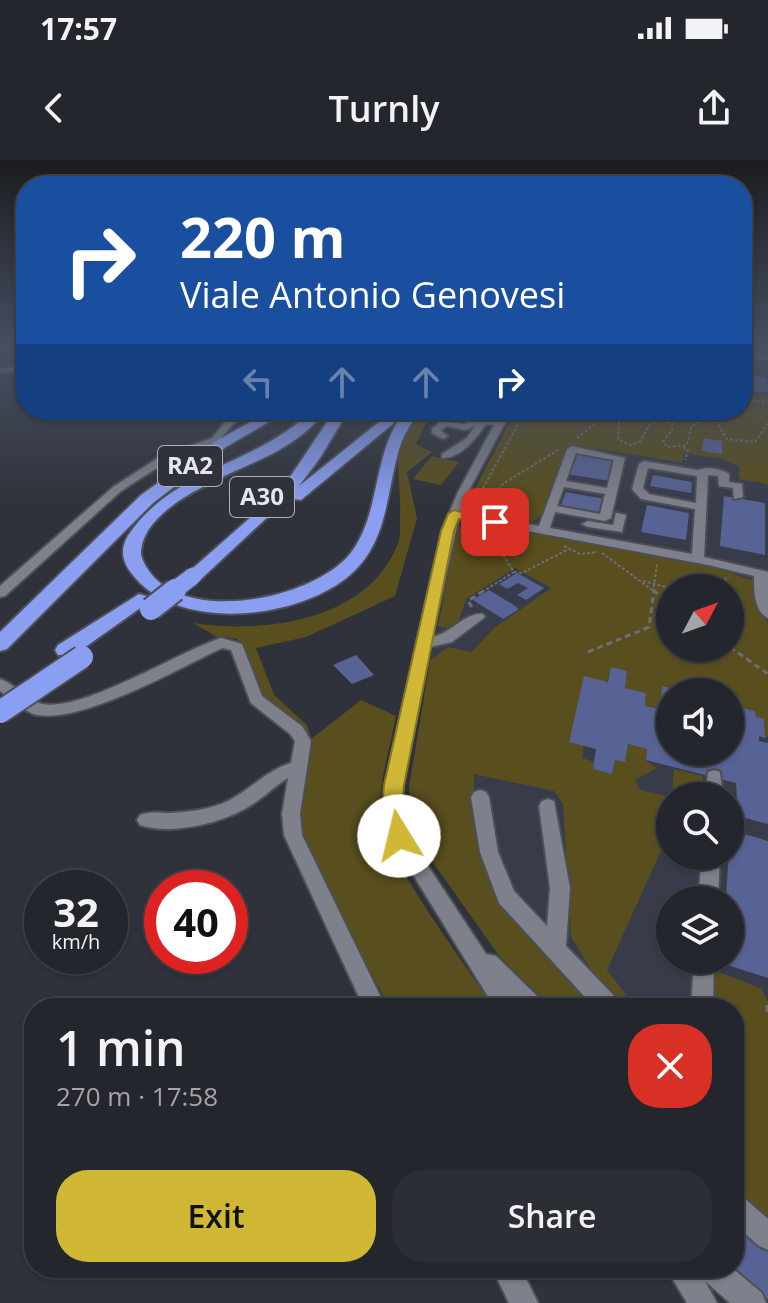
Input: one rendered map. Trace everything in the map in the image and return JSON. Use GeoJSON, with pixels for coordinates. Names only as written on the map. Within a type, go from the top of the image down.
{"type":"FeatureCollection","features":[{"type":"Feature","properties":{"kind":"highway","name":"RA2"},"geometry":{"type":"LineString","coordinates":[[4,640],[147,499],[221,444],[264,420]]}},
{"type":"Feature","properties":{"kind":"highway"},"geometry":{"type":"LineString","coordinates":[[308,420],[275,447],[182,492],[149,517],[131,546],[132,560],[143,578],[178,599],[241,607],[280,602],[321,587],[349,567],[369,539],[376,519],[391,442],[406,420]]}},
{"type":"Feature","properties":{"kind":"highway","name":"A30"},"geometry":{"type":"LineString","coordinates":[[187,573],[259,500],[312,437],[321,420]]}},
{"type":"Feature","properties":{"kind":"highway","name":"A30"},"geometry":{"type":"LineString","coordinates":[[0,712],[74,654],[229,546],[289,489],[325,444],[337,420]]}},
{"type":"Feature","properties":{"kind":"highway"},"geometry":{"type":"LineString","coordinates":[[229,546],[274,515],[390,420]]}},
{"type":"Feature","properties":{"kind":"highway","name":"A30"},"geometry":{"type":"LineString","coordinates":[[0,694],[74,654]]}},
{"type":"Feature","properties":{"kind":"street"},"geometry":{"type":"LineString","coordinates":[[0,593],[117,489],[162,460],[215,440],[233,420]]}},
{"type":"Feature","properties":{"kind":"street"},"geometry":{"type":"LineString","coordinates":[[501,420],[454,514],[422,644],[392,808],[399,836],[502,998]]}},
{"type":"Feature","properties":{"kind":"street"},"geometry":{"type":"LineString","coordinates":[[446,456],[470,440],[482,421]]}},
{"type":"Feature","properties":{"kind":"street"},"geometry":{"type":"LineString","coordinates":[[443,436],[435,431],[444,423],[466,427],[482,421],[499,423]]}},
{"type":"Feature","properties":{"kind":"street"},"geometry":{"type":"LineString","coordinates":[[543,531],[549,512],[559,483],[572,449],[620,458],[605,518],[549,512]]}},
{"type":"Feature","properties":{"kind":"street"},"geometry":{"type":"LineString","coordinates":[[702,507],[645,497],[637,489],[644,464],[703,474]]}},
{"type":"Feature","properties":{"kind":"street"},"geometry":{"type":"LineString","coordinates":[[703,560],[703,471],[724,474],[723,484],[738,486],[738,497]]}},
{"type":"Feature","properties":{"kind":"street"},"geometry":{"type":"LineString","coordinates":[[559,483],[611,492]]}},
{"type":"Feature","properties":{"kind":"street"},"geometry":{"type":"LineString","coordinates":[[549,512],[618,530],[620,515]]}},
{"type":"Feature","properties":{"kind":"street"},"geometry":{"type":"LineString","coordinates":[[454,514],[703,560],[764,575],[761,597],[768,614]]}},
{"type":"Feature","properties":{"kind":"street"},"geometry":{"type":"LineString","coordinates":[[422,644],[447,639],[478,617]]}},
{"type":"Feature","properties":{"kind":"street"},"geometry":{"type":"LineString","coordinates":[[0,684],[37,709],[64,710],[119,690],[221,643],[231,643],[237,647],[256,699],[296,730],[303,741],[291,814],[293,835],[370,998]]}},
{"type":"Feature","properties":{"kind":"street"},"geometry":{"type":"LineString","coordinates":[[146,820],[175,822],[220,813],[241,803],[287,769],[298,769]]}},
{"type":"Feature","properties":{"kind":"street"},"geometry":{"type":"LineString","coordinates":[[714,777],[714,782]]}},
{"type":"Feature","properties":{"kind":"street"},"geometry":{"type":"LineString","coordinates":[[480,797],[489,852],[506,897],[600,998]]}},
{"type":"Feature","properties":{"kind":"street"},"geometry":{"type":"LineString","coordinates":[[548,806],[560,888],[555,951]]}},
{"type":"Feature","properties":{"kind":"street"},"geometry":{"type":"LineString","coordinates":[[465,936],[524,998]]}},
{"type":"Feature","properties":{"kind":"street"},"geometry":{"type":"LineString","coordinates":[[702,998],[703,974]]}},
{"type":"Feature","properties":{"kind":"street"},"geometry":{"type":"LineString","coordinates":[[744,1215],[768,1237]]}},
{"type":"Feature","properties":{"kind":"street"},"geometry":{"type":"LineString","coordinates":[[511,1278],[524,1303]]}},
{"type":"Feature","properties":{"kind":"street"},"geometry":{"type":"LineString","coordinates":[[687,1278],[703,1303]]}},
{"type":"Feature","properties":{"kind":"street"},"geometry":{"type":"LineString","coordinates":[[723,1278],[752,1303]]}},
{"type":"Feature","properties":{"kind":"path"},"geometry":{"type":"LineString","coordinates":[[482,507],[475,504],[478,497],[520,420]]}},
{"type":"Feature","properties":{"kind":"path"},"geometry":{"type":"LineString","coordinates":[[572,441],[590,430],[597,420]]}},
{"type":"Feature","properties":{"kind":"path"},"geometry":{"type":"LineString","coordinates":[[615,420],[619,421],[618,439],[630,445],[640,442],[650,424],[668,421],[673,424],[672,431],[663,441],[672,448],[688,450],[683,471]]}},
{"type":"Feature","properties":{"kind":"path"},"geometry":{"type":"LineString","coordinates":[[683,447],[688,442],[691,427],[702,420]]}},
{"type":"Feature","properties":{"kind":"path"},"geometry":{"type":"LineString","coordinates":[[714,420],[727,439],[749,443],[755,442],[762,427],[768,423]]}},
{"type":"Feature","properties":{"kind":"path"},"geometry":{"type":"LineString","coordinates":[[473,517],[504,483],[561,448]]}},
{"type":"Feature","properties":{"kind":"path"},"geometry":{"type":"LineString","coordinates":[[495,522],[491,536],[498,549],[511,561],[514,572]]}},
{"type":"Feature","properties":{"kind":"path"},"geometry":{"type":"LineString","coordinates":[[478,617],[468,601],[514,572],[522,573],[567,550]]}},
{"type":"Feature","properties":{"kind":"path"},"geometry":{"type":"LineString","coordinates":[[599,551],[656,593]]}},
{"type":"Feature","properties":{"kind":"path"},"geometry":{"type":"LineString","coordinates":[[588,652],[649,627],[659,552]]}},
{"type":"Feature","properties":{"kind":"path"},"geometry":{"type":"LineString","coordinates":[[703,560],[720,574]]}},
{"type":"Feature","properties":{"kind":"path"},"geometry":{"type":"LineString","coordinates":[[639,580],[654,584]]}},
{"type":"Feature","properties":{"kind":"path"},"geometry":{"type":"LineString","coordinates":[[744,657],[768,674]]}},
{"type":"Feature","properties":{"kind":"path"},"geometry":{"type":"LineString","coordinates":[[768,1005],[768,1012]]}},
{"type":"Feature","properties":{"kind":"shaded area"},"geometry":{"type":"Polygon","coordinates":[[[752,399],[768,399],[768,1303],[726,1303],[707,1278],[744,1278],[744,998],[542,998],[500,957],[414,830],[409,812],[409,788],[430,661],[458,527],[466,505],[511,420],[752,420],[752,399]]]}},
{"type":"Feature","properties":{"kind":"shaded area"},"geometry":{"type":"Polygon","coordinates":[[[752,399],[768,399],[768,484],[739,479],[739,466],[723,459],[684,453],[682,463],[576,445],[567,449],[543,513],[532,523],[481,514],[466,505],[511,420],[752,420],[752,399]]]}},
{"type":"Feature","properties":{"kind":"shaded area"},"geometry":{"type":"Polygon","coordinates":[[[413,420],[427,420],[416,444],[432,452],[407,472],[417,518],[395,596],[306,637],[256,648],[274,695],[307,725],[311,739],[361,700],[396,716],[381,793],[381,819],[386,837],[412,886],[487,998],[385,998],[301,843],[297,817],[308,741],[304,728],[263,698],[242,643],[235,638],[217,637],[193,623],[251,626],[281,623],[339,605],[364,590],[384,569],[399,540],[398,462],[413,420]]]}},
{"type":"Feature","properties":{"kind":"shaded area"},"geometry":{"type":"Polygon","coordinates":[[[432,456],[459,462],[441,485],[413,479],[432,456]]]}},
{"type":"Feature","properties":{"kind":"shaded area"},"geometry":{"type":"Polygon","coordinates":[[[476,522],[709,566],[734,574],[656,574],[656,662],[744,662],[744,577],[755,581],[759,607],[768,624],[768,736],[765,738],[764,719],[756,717],[755,711],[744,708],[744,678],[656,678],[656,708],[645,706],[646,693],[625,688],[627,671],[612,667],[584,745],[582,758],[594,762],[593,769],[612,774],[615,760],[625,762],[628,744],[647,749],[646,761],[657,768],[635,780],[640,790],[656,794],[656,862],[607,970],[628,998],[615,998],[597,979],[571,937],[563,804],[554,791],[474,774],[474,804],[484,852],[590,998],[542,998],[500,957],[432,861],[414,830],[409,788],[430,661],[448,647],[472,652],[494,628],[551,588],[515,568],[466,599],[459,620],[447,628],[438,626],[458,527],[476,522]]]}},
{"type":"Feature","properties":{"kind":"shaded area"},"geometry":{"type":"Polygon","coordinates":[[[674,769],[703,776],[703,782],[673,782],[674,769]]]}},
{"type":"Feature","properties":{"kind":"shaded area"},"geometry":{"type":"Polygon","coordinates":[[[714,974],[724,974],[762,989],[768,1002],[768,1221],[744,1198],[744,998],[711,998],[714,974]]]}},
{"type":"Feature","properties":{"kind":"building"},"geometry":{"type":"Polygon","coordinates":[[[704,438],[722,441],[722,454],[702,451],[704,438]]]}},
{"type":"Feature","properties":{"kind":"building"},"geometry":{"type":"Polygon","coordinates":[[[574,452],[616,459],[611,481],[566,474],[574,452]]]}},
{"type":"Feature","properties":{"kind":"building"},"geometry":{"type":"Polygon","coordinates":[[[653,475],[692,482],[691,493],[650,486],[653,475]]]}},
{"type":"Feature","properties":{"kind":"building"},"geometry":{"type":"Polygon","coordinates":[[[566,492],[605,499],[601,513],[561,505],[566,492]]]}},
{"type":"Feature","properties":{"kind":"building"},"geometry":{"type":"Polygon","coordinates":[[[724,496],[765,503],[765,555],[720,546],[724,496]]]}},
{"type":"Feature","properties":{"kind":"building"},"geometry":{"type":"Polygon","coordinates":[[[647,505],[689,513],[686,540],[641,532],[647,505]]]}},
{"type":"Feature","properties":{"kind":"building"},"geometry":{"type":"Polygon","coordinates":[[[517,573],[544,588],[526,600],[517,595],[528,588],[518,583],[507,589],[499,584],[517,573]]]}},
{"type":"Feature","properties":{"kind":"building"},"geometry":{"type":"Polygon","coordinates":[[[489,590],[519,609],[503,619],[473,600],[489,590]]]}},
{"type":"Feature","properties":{"kind":"building"},"geometry":{"type":"Polygon","coordinates":[[[356,655],[374,675],[352,684],[333,665],[356,655]]]}},
{"type":"Feature","properties":{"kind":"building"},"geometry":{"type":"Polygon","coordinates":[[[611,667],[627,671],[625,688],[646,693],[645,706],[656,708],[656,763],[646,760],[647,749],[628,744],[625,762],[615,760],[612,774],[593,769],[596,749],[569,742],[584,676],[608,682],[611,667]]]}},
{"type":"Feature","properties":{"kind":"building"},"geometry":{"type":"Polygon","coordinates":[[[744,708],[755,711],[756,717],[764,719],[765,738],[759,736],[759,741],[768,743],[768,824],[744,818],[744,782],[732,782],[669,766],[744,766],[744,708]]]}},
{"type":"Feature","properties":{"kind":"building"},"geometry":{"type":"Polygon","coordinates":[[[744,834],[768,841],[768,978],[744,970],[744,886],[727,886],[728,870],[744,870],[744,834]]]}},
{"type":"Feature","properties":{"kind":"building"},"geometry":{"type":"Polygon","coordinates":[[[744,1231],[768,1252],[768,1300],[744,1278],[744,1231]]]}},
{"type":"Feature","properties":{"kind":"route"},"geometry":{"type":"LineString","coordinates":[[399,836],[392,808],[394,785],[448,531],[454,514],[495,522]]}}]}
